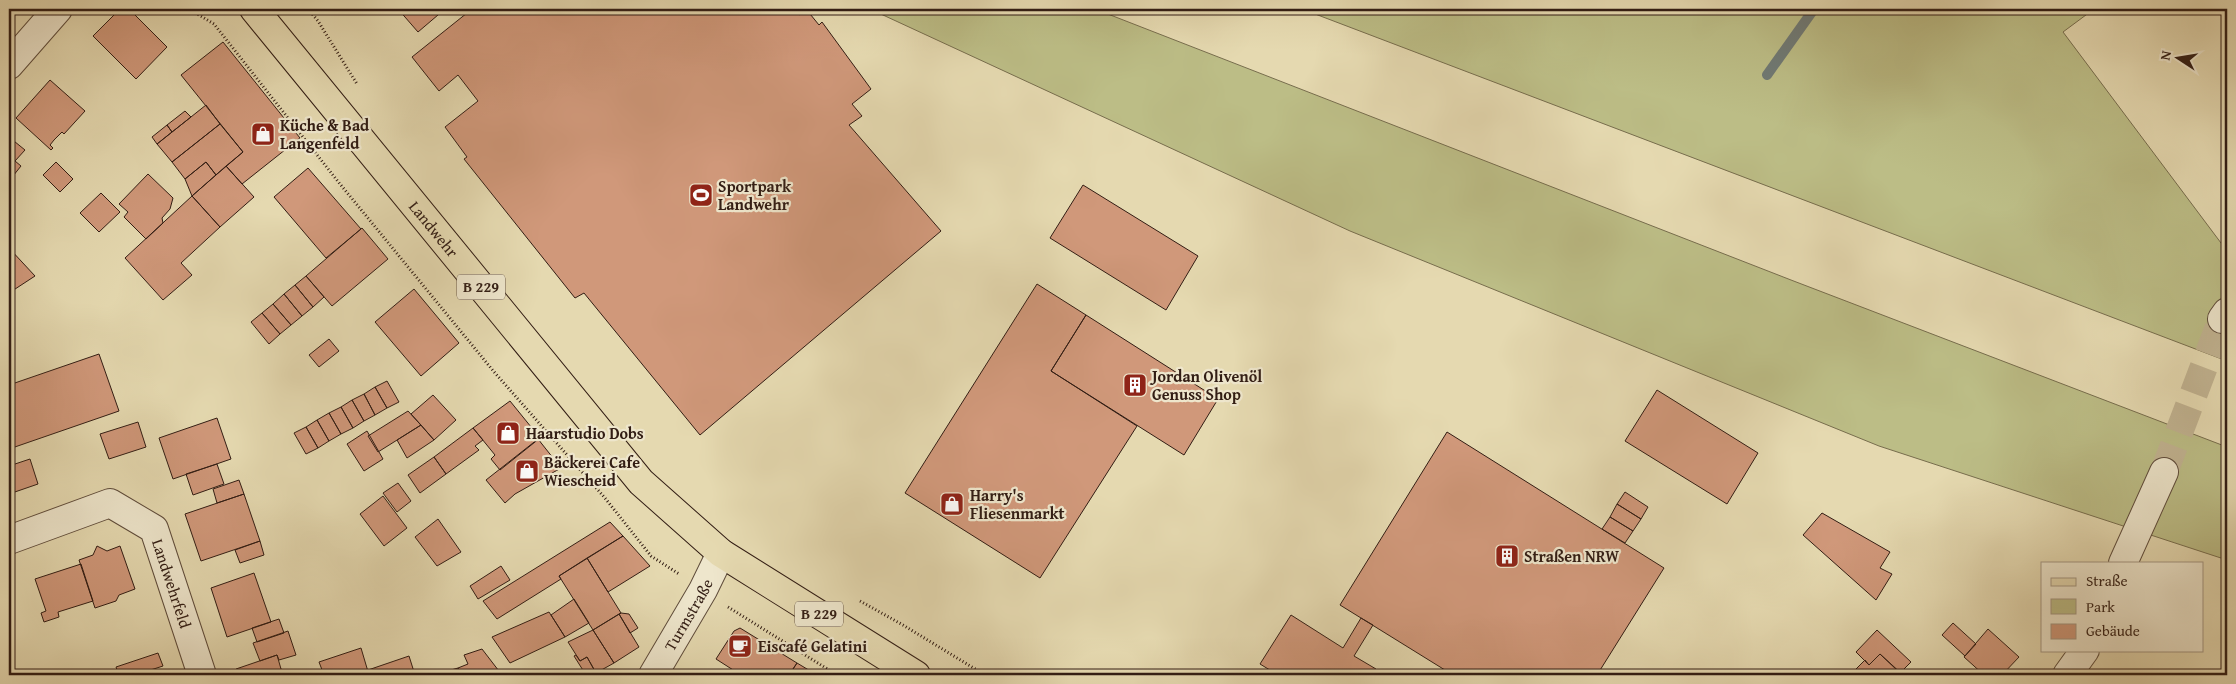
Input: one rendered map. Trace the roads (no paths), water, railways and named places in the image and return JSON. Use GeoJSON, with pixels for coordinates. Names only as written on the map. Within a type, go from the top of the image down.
{"type":"FeatureCollection","features":[{"type":"Feature","properties":{"kind":"main road","name":"Landwehr"},"geometry":{"type":"LineString","coordinates":[[254,9],[641,482],[721,553]]}},
{"type":"Feature","properties":{"kind":"main road","name":"B 229"},"geometry":{"type":"LineString","coordinates":[[721,553],[916,675]]}},
{"type":"Feature","properties":{"kind":"street"},"geometry":{"type":"LineString","coordinates":[[9,65],[58,9]]}},
{"type":"Feature","properties":{"kind":"street"},"geometry":{"type":"LineString","coordinates":[[2123,562],[2164,472]]}},
{"type":"Feature","properties":{"kind":"street","name":"Landwehrfeld"},"geometry":{"type":"LineString","coordinates":[[9,540],[110,504],[154,529],[202,675]]}},
{"type":"Feature","properties":{"kind":"street","name":"Turmstraße"},"geometry":{"type":"LineString","coordinates":[[653,675],[703,590],[721,553]]}},
{"type":"Feature","properties":{"kind":"street"},"geometry":{"type":"LineString","coordinates":[[2067,675],[2084,652]]}},
{"type":"Feature","properties":{"kind":"waterway"},"geometry":{"type":"LineString","coordinates":[[1767,75],[1814,9]]}},
{"type":"Feature","properties":{"kind":"tunnel"},"geometry":{"type":"LineString","coordinates":[[2164,472],[2222,319]]}},
{"type":"Feature","properties":{"kind":"place","name":"Küche & Bad Langenfeld"},"geometry":{"type":"Point","coordinates":[263,134]}},
{"type":"Feature","properties":{"kind":"place","name":"Sportpark Landwehr"},"geometry":{"type":"Point","coordinates":[701,195]}},
{"type":"Feature","properties":{"kind":"place","name":"Jordan Olivenöl Genuss Shop"},"geometry":{"type":"Point","coordinates":[1135,385]}},
{"type":"Feature","properties":{"kind":"place","name":"Haarstudio Dobs"},"geometry":{"type":"Point","coordinates":[508,433]}},
{"type":"Feature","properties":{"kind":"place","name":"Bäckerei Cafe Wiescheid"},"geometry":{"type":"Point","coordinates":[527,471]}},
{"type":"Feature","properties":{"kind":"place","name":"Harry's Fliesenmarkt"},"geometry":{"type":"Point","coordinates":[952,504]}},
{"type":"Feature","properties":{"kind":"place","name":"Straßen NRW"},"geometry":{"type":"Point","coordinates":[1507,556]}},
{"type":"Feature","properties":{"kind":"place","name":"Eiscafé Gelatini"},"geometry":{"type":"Point","coordinates":[740,646]}}]}
